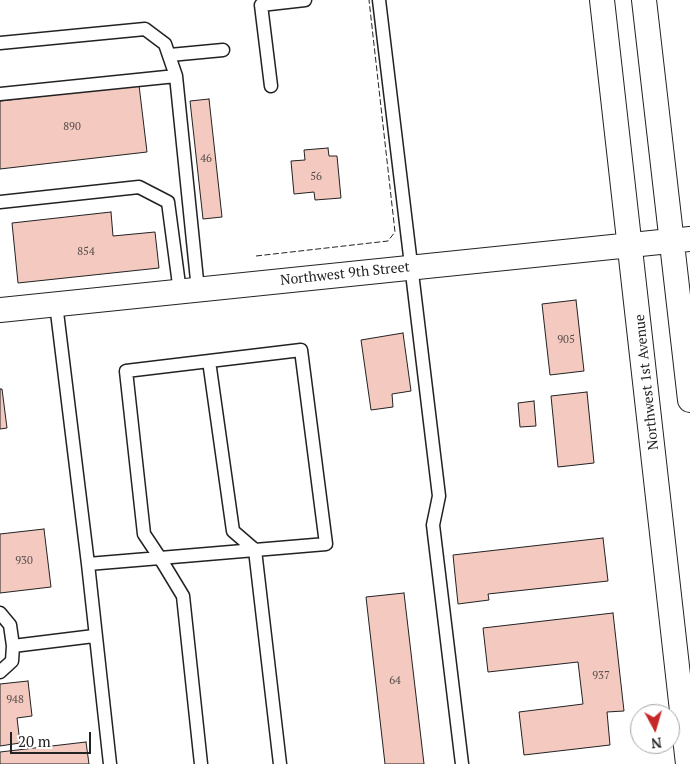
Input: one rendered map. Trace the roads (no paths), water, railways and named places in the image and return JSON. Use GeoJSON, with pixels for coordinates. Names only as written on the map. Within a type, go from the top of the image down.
{"type":"FeatureCollection","features":[{"type":"Feature","properties":{"kind":"street","name":"Northwest 1st Avenue"},"geometry":{"type":"LineString","coordinates":[[602,0],[632,245],[688,764]]}},
{"type":"Feature","properties":{"kind":"street"},"geometry":{"type":"LineString","coordinates":[[644,0],[681,240],[690,400]]}},
{"type":"Feature","properties":{"kind":"street","name":"Northwest 9th Street"},"geometry":{"type":"LineString","coordinates":[[0,310],[681,240]]}},
{"type":"Feature","properties":{"kind":"lane"},"geometry":{"type":"LineString","coordinates":[[271,86],[261,5],[305,0]]}},
{"type":"Feature","properties":{"kind":"lane"},"geometry":{"type":"LineString","coordinates":[[379,0],[439,496],[433,525],[462,764]]}},
{"type":"Feature","properties":{"kind":"lane"},"geometry":{"type":"LineString","coordinates":[[0,44],[144,29],[164,44],[170,55],[176,76],[189,291]]}},
{"type":"Feature","properties":{"kind":"lane"},"geometry":{"type":"LineString","coordinates":[[170,55],[223,50]]}},
{"type":"Feature","properties":{"kind":"lane"},"geometry":{"type":"LineString","coordinates":[[0,94],[176,76]]}},
{"type":"Feature","properties":{"kind":"lane"},"geometry":{"type":"LineString","coordinates":[[0,202],[139,187],[168,202],[189,291]]}},
{"type":"Feature","properties":{"kind":"lane"},"geometry":{"type":"LineString","coordinates":[[56,304],[110,764]]}},
{"type":"Feature","properties":{"kind":"lane"},"geometry":{"type":"LineString","coordinates":[[88,564],[160,558],[256,550],[326,544],[300,350],[126,371],[144,534],[160,558],[183,596],[201,764]]}},
{"type":"Feature","properties":{"kind":"lane"},"geometry":{"type":"LineString","coordinates":[[209,362],[233,531],[256,550],[280,764]]}},
{"type":"Feature","properties":{"kind":"lane"},"geometry":{"type":"LineString","coordinates":[[0,613],[10,625],[14,646],[12,661],[0,672]]}},
{"type":"Feature","properties":{"kind":"lane"},"geometry":{"type":"LineString","coordinates":[[14,646],[94,636]]}}]}
